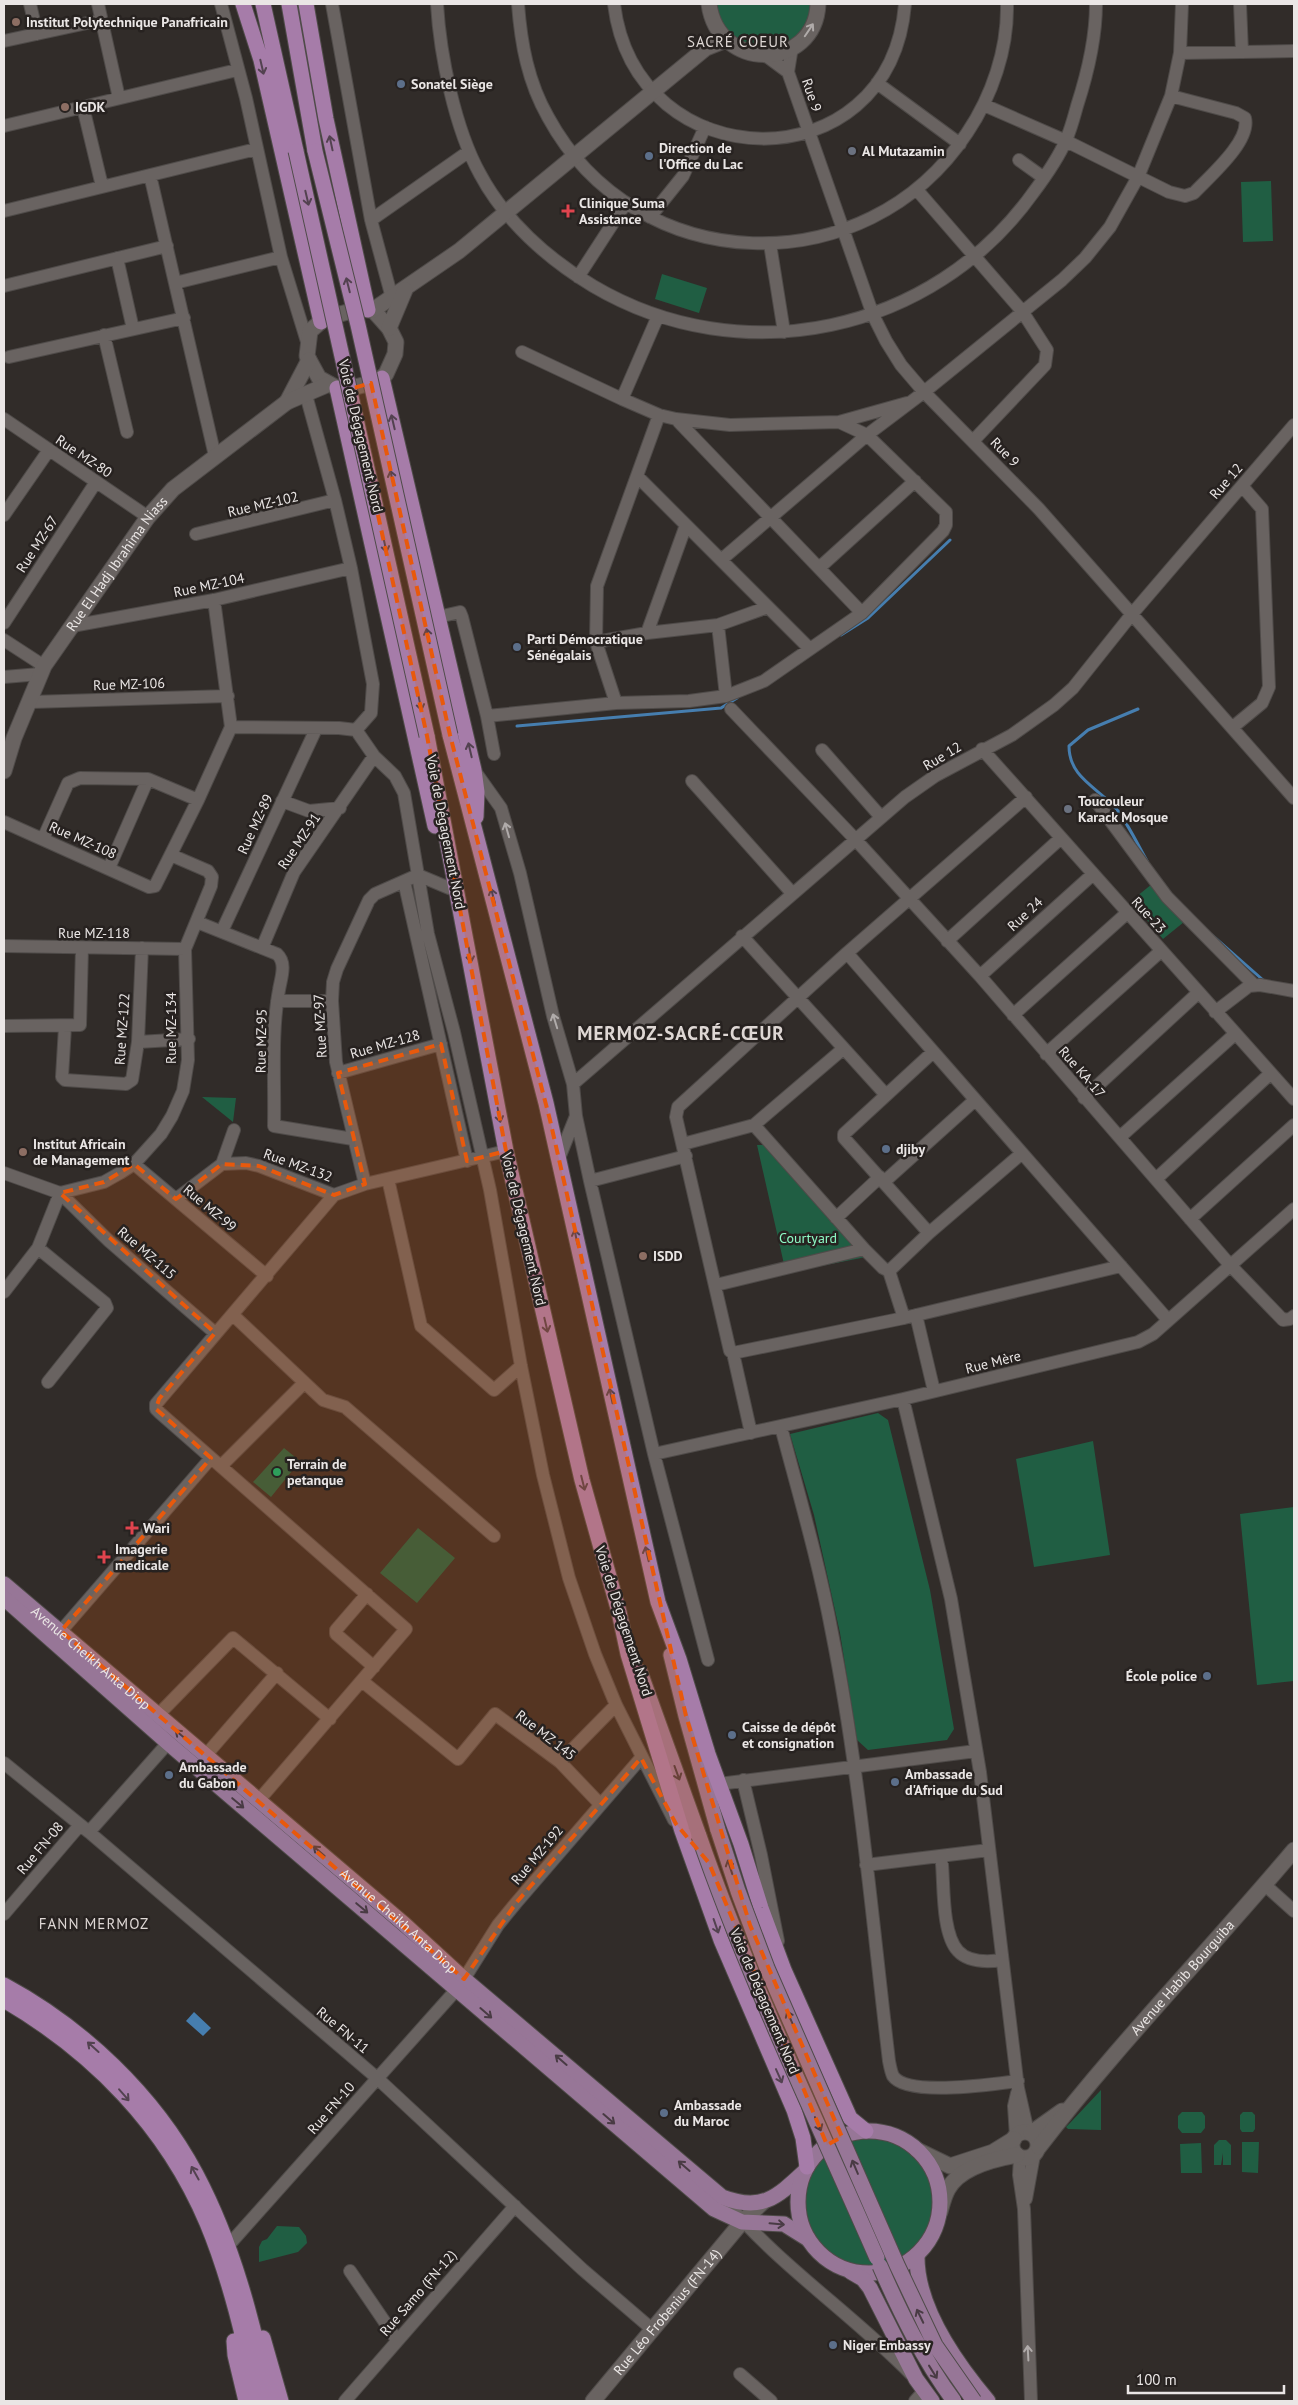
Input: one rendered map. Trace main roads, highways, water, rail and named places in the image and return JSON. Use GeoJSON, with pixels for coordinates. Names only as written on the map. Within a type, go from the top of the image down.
{"type":"FeatureCollection","features":[{"type":"Feature","properties":{"kind":"highway"},"geometry":{"type":"LineString","coordinates":[[243,4],[253,34],[321,322]]}},
{"type":"Feature","properties":{"kind":"highway"},"geometry":{"type":"LineString","coordinates":[[252,4],[253,34]]}},
{"type":"Feature","properties":{"kind":"highway","name":"Voie de Dégagement Nord"},"geometry":{"type":"LineString","coordinates":[[263,4],[427,736],[466,930],[481,1026],[506,1151],[582,1480],[619,1612]]}},
{"type":"Feature","properties":{"kind":"highway"},"geometry":{"type":"LineString","coordinates":[[290,4],[318,72]]}},
{"type":"Feature","properties":{"kind":"highway","name":"Voie de Dégagement Nord"},"geometry":{"type":"LineString","coordinates":[[290,4],[315,151],[360,334],[450,735],[523,1010],[559,1158],[658,1602]]}},
{"type":"Feature","properties":{"kind":"highway"},"geometry":{"type":"LineString","coordinates":[[306,4],[326,119],[370,310]]}},
{"type":"Feature","properties":{"kind":"highway"},"geometry":{"type":"LineString","coordinates":[[382,378],[474,770],[477,792],[476,833]]}},
{"type":"Feature","properties":{"kind":"highway"},"geometry":{"type":"LineString","coordinates":[[333,386],[449,888],[454,906],[466,930]]}},
{"type":"Feature","properties":{"kind":"highway"},"geometry":{"type":"LineString","coordinates":[[658,1602],[784,1970],[850,2118],[866,2131]]}},
{"type":"Feature","properties":{"kind":"highway"},"geometry":{"type":"LineString","coordinates":[[619,1612],[628,1654],[682,1831],[721,1940],[794,2110],[804,2138],[806,2170]]}},
{"type":"Feature","properties":{"kind":"highway"},"geometry":{"type":"LineString","coordinates":[[4,1984],[20,1993],[92,2045],[148,2105],[171,2134],[195,2173],[227,2246],[257,2401]]}},
{"type":"Feature","properties":{"kind":"highway"},"geometry":{"type":"LineString","coordinates":[[4,2000],[58,2034],[84,2055],[120,2090],[159,2138],[183,2175],[207,2223],[224,2272],[239,2305],[268,2401]]}},
{"type":"Feature","properties":{"kind":"highway"},"geometry":{"type":"LineString","coordinates":[[239,2305],[235,2355],[246,2401]]}},
{"type":"Feature","properties":{"kind":"highway"},"geometry":{"type":"LineString","coordinates":[[239,2305],[260,2329],[281,2401]]}},
{"type":"Feature","properties":{"kind":"main road","name":"Avenue Cheikh Anta Diop"},"geometry":{"type":"LineString","coordinates":[[4,1584],[404,1924],[460,1984],[714,2209],[742,2222],[784,2224],[808,2239]]}},
{"type":"Feature","properties":{"kind":"main road","name":"Avenue Cheikh Anta Diop"},"geometry":{"type":"LineString","coordinates":[[4,1598],[168,1743],[722,2197],[751,2204],[763,2202],[776,2196],[806,2170]]}},
{"type":"Feature","properties":{"kind":"main road","name":"Voie de Dégagement Nord"},"geometry":{"type":"LineString","coordinates":[[658,1602],[686,1716],[718,1830],[767,1968],[897,2265],[935,2345],[974,2401]]}},
{"type":"Feature","properties":{"kind":"main road","name":"Voie de Dégagement Nord"},"geometry":{"type":"LineString","coordinates":[[619,1612],[721,1898],[752,1974],[905,2322],[935,2376],[954,2401]]}},
{"type":"Feature","properties":{"kind":"main road"},"geometry":{"type":"LineString","coordinates":[[848,2270],[866,2273],[885,2272],[904,2264],[917,2255],[933,2234],[940,2212],[940,2192],[934,2173],[917,2150],[894,2136],[866,2131],[850,2134],[829,2144],[817,2154],[806,2170],[798,2202],[799,2217],[808,2239],[828,2260],[863,2279],[870,2288],[922,2393]]}},
{"type":"Feature","properties":{"kind":"main road"},"geometry":{"type":"LineString","coordinates":[[917,2255],[920,2283],[939,2329],[961,2366],[988,2401]]}},
{"type":"Feature","properties":{"kind":"water"},"geometry":{"type":"Polygon","coordinates":[[[194,2012],[211,2028],[203,2036],[186,2021],[194,2012]]]}},
{"type":"Feature","properties":{"kind":"waterway"},"geometry":{"type":"LineString","coordinates":[[841,635],[868,618],[950,540]]}},
{"type":"Feature","properties":{"kind":"waterway"},"geometry":{"type":"LineString","coordinates":[[517,726],[721,708],[737,698]]}},
{"type":"Feature","properties":{"kind":"waterway"},"geometry":{"type":"LineString","coordinates":[[1138,709],[1088,730],[1069,746],[1070,757],[1074,767],[1118,811],[1147,861]]}},
{"type":"Feature","properties":{"kind":"waterway"},"geometry":{"type":"LineString","coordinates":[[1212,935],[1263,980]]}},
{"type":"Feature","properties":{"kind":"place","name":"Institut Polytechnique Panafricain"},"geometry":{"type":"Point","coordinates":[16,22]}},
{"type":"Feature","properties":{"kind":"place","name":"Sonatel Siège"},"geometry":{"type":"Point","coordinates":[401,84]}},
{"type":"Feature","properties":{"kind":"place","name":"IGDK"},"geometry":{"type":"Point","coordinates":[65,107]}},
{"type":"Feature","properties":{"kind":"place","name":"Al Mutazamin"},"geometry":{"type":"Point","coordinates":[852,151]}},
{"type":"Feature","properties":{"kind":"place","name":"Direction de l'Office du Lac"},"geometry":{"type":"Point","coordinates":[649,156]}},
{"type":"Feature","properties":{"kind":"place","name":"Clinique Suma Assistance"},"geometry":{"type":"Point","coordinates":[568,211]}},
{"type":"Feature","properties":{"kind":"place","name":"Parti Démocratique Sénégalais"},"geometry":{"type":"Point","coordinates":[517,647]}},
{"type":"Feature","properties":{"kind":"place","name":"Toucouleur Karack Mosque"},"geometry":{"type":"Point","coordinates":[1068,809]}},
{"type":"Feature","properties":{"kind":"place","name":"djiby"},"geometry":{"type":"Point","coordinates":[886,1149]}},
{"type":"Feature","properties":{"kind":"place","name":"Institut Africain de Management"},"geometry":{"type":"Point","coordinates":[23,1152]}},
{"type":"Feature","properties":{"kind":"place","name":"ISDD"},"geometry":{"type":"Point","coordinates":[643,1256]}},
{"type":"Feature","properties":{"kind":"place","name":"Terrain de petanque"},"geometry":{"type":"Point","coordinates":[277,1472]}},
{"type":"Feature","properties":{"kind":"place","name":"Wari"},"geometry":{"type":"Point","coordinates":[132,1528]}},
{"type":"Feature","properties":{"kind":"place","name":"Imagerie medicale"},"geometry":{"type":"Point","coordinates":[104,1557]}},
{"type":"Feature","properties":{"kind":"place","name":"École police"},"geometry":{"type":"Point","coordinates":[1207,1676]}},
{"type":"Feature","properties":{"kind":"place","name":"Caisse de dépôt et consignation"},"geometry":{"type":"Point","coordinates":[732,1735]}},
{"type":"Feature","properties":{"kind":"place","name":"Ambassade du Gabon"},"geometry":{"type":"Point","coordinates":[169,1775]}},
{"type":"Feature","properties":{"kind":"place","name":"Ambassade d'Afrique du Sud"},"geometry":{"type":"Point","coordinates":[895,1782]}},
{"type":"Feature","properties":{"kind":"place","name":"Ambassade du Maroc"},"geometry":{"type":"Point","coordinates":[664,2113]}},
{"type":"Feature","properties":{"kind":"place","name":"Niger Embassy"},"geometry":{"type":"Point","coordinates":[833,2345]}},
{"type":"Feature","properties":{"kind":"district","name":"SACRÉ COEUR"},"geometry":{"type":"Point","coordinates":[738,42]}},
{"type":"Feature","properties":{"kind":"district","name":"MERMOZ-SACRÉ-CŒUR"},"geometry":{"type":"Point","coordinates":[681,1033]}},
{"type":"Feature","properties":{"kind":"district","name":"FANN MERMOZ"},"geometry":{"type":"Point","coordinates":[94,1924]}},
{"type":"Feature","properties":{"kind":"park label","name":"Courtyard"},"geometry":{"type":"Point","coordinates":[808,1238]}}]}
